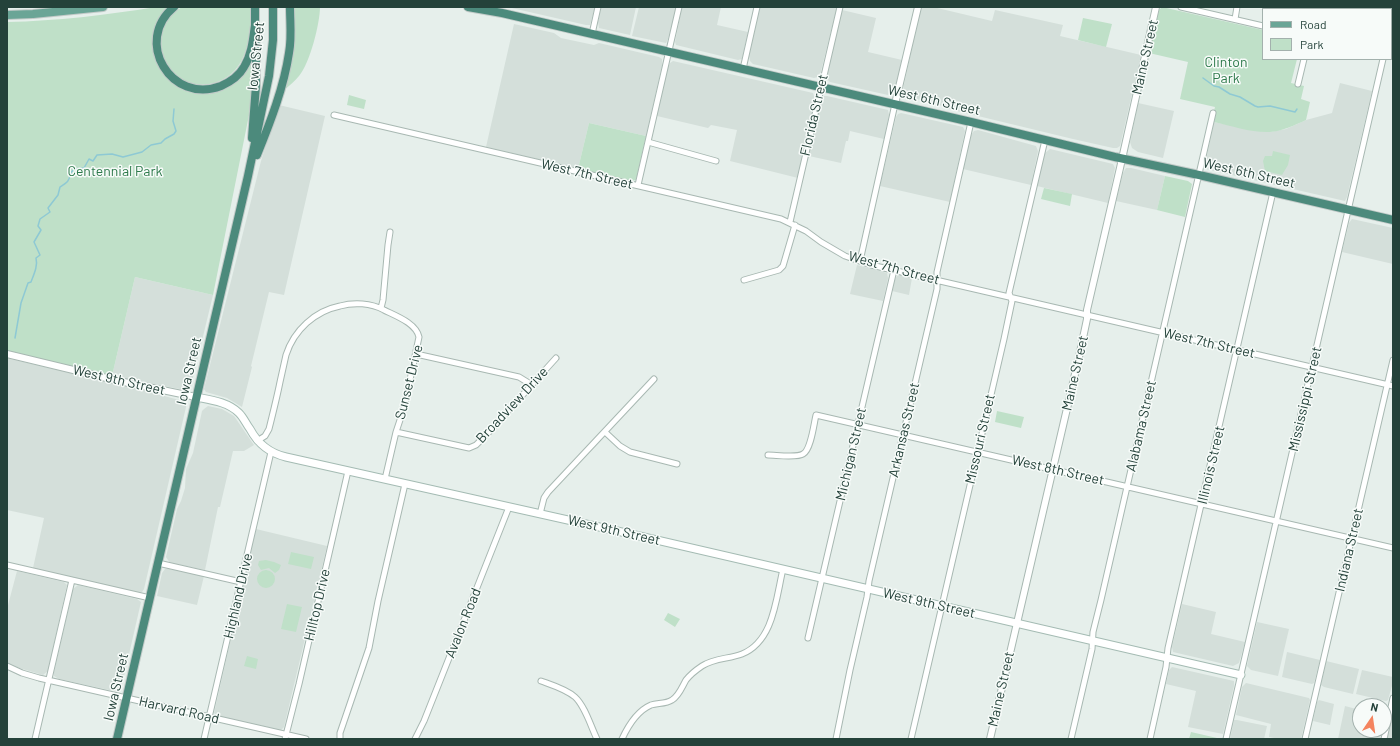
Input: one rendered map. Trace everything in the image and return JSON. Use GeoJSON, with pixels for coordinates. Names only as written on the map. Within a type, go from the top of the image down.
{"type":"FeatureCollection","features":[{"type":"Feature","properties":{"kind":"highway"},"geometry":{"type":"LineString","coordinates":[[174,7],[160,23],[157,36],[158,52],[163,66],[171,76],[184,85],[193,88],[204,90],[218,87],[227,83],[240,73],[245,66],[251,51],[255,25]]}},
{"type":"Feature","properties":{"kind":"highway"},"geometry":{"type":"LineString","coordinates":[[248,176],[256,85],[255,7]]}},
{"type":"Feature","properties":{"kind":"highway","name":"Iowa Street"},"geometry":{"type":"LineString","coordinates":[[117,739],[248,176],[269,76],[273,40],[273,7]]}},
{"type":"Feature","properties":{"kind":"highway"},"geometry":{"type":"LineString","coordinates":[[248,176],[270,122],[288,63],[290,42],[290,7]]}},
{"type":"Feature","properties":{"kind":"highway","name":"West 6th Street"},"geometry":{"type":"LineString","coordinates":[[468,7],[502,10],[592,34],[895,104],[1122,159],[1199,175],[1393,220]]}},
{"type":"Feature","properties":{"kind":"main road"},"geometry":{"type":"LineString","coordinates":[[7,15],[103,7]]}},
{"type":"Feature","properties":{"kind":"main road","name":"West 9th Street"},"geometry":{"type":"LineString","coordinates":[[196,397],[220,402],[234,409],[243,418],[257,441],[271,452],[286,457],[783,569],[1241,675]]}},
{"type":"Feature","properties":{"kind":"street"},"geometry":{"type":"LineString","coordinates":[[592,34],[598,7]]}},
{"type":"Feature","properties":{"kind":"street"},"geometry":{"type":"LineString","coordinates":[[638,185],[679,7]]}},
{"type":"Feature","properties":{"kind":"street"},"geometry":{"type":"LineString","coordinates":[[743,69],[757,7]]}},
{"type":"Feature","properties":{"kind":"street","name":"Florida Street"},"geometry":{"type":"LineString","coordinates":[[744,280],[779,270],[783,266],[821,87],[840,7]]}},
{"type":"Feature","properties":{"kind":"street"},"geometry":{"type":"LineString","coordinates":[[860,261],[918,7]]}},
{"type":"Feature","properties":{"kind":"street","name":"Maine Street"},"geometry":{"type":"LineString","coordinates":[[990,739],[1079,357],[1087,319],[1087,310],[1156,7]]}},
{"type":"Feature","properties":{"kind":"street"},"geometry":{"type":"LineString","coordinates":[[1181,7],[1262,26]]}},
{"type":"Feature","properties":{"kind":"street"},"geometry":{"type":"LineString","coordinates":[[1235,19],[1237,7]]}},
{"type":"Feature","properties":{"kind":"street"},"geometry":{"type":"LineString","coordinates":[[1298,84],[1304,60]]}},
{"type":"Feature","properties":{"kind":"street","name":"Mississippi Street"},"geometry":{"type":"LineString","coordinates":[[1226,739],[1383,60]]}},
{"type":"Feature","properties":{"kind":"street","name":"Alabama Street"},"geometry":{"type":"LineString","coordinates":[[1071,739],[1092,649],[1092,641],[1099,608],[1213,113]]}},
{"type":"Feature","properties":{"kind":"street","name":"West 7th Street"},"geometry":{"type":"LineString","coordinates":[[334,115],[766,215],[806,230],[845,256],[894,270],[1390,385]]}},
{"type":"Feature","properties":{"kind":"street","name":"Arkansas Street"},"geometry":{"type":"LineString","coordinates":[[836,739],[869,579],[937,289],[937,272],[971,122]]}},
{"type":"Feature","properties":{"kind":"street","name":"Missouri Street"},"geometry":{"type":"LineString","coordinates":[[911,739],[1012,301],[1010,292],[1045,140]]}},
{"type":"Feature","properties":{"kind":"street"},"geometry":{"type":"LineString","coordinates":[[648,142],[716,161]]}},
{"type":"Feature","properties":{"kind":"street","name":"Illinois Street"},"geometry":{"type":"LineString","coordinates":[[1150,739],[1168,648],[1273,192]]}},
{"type":"Feature","properties":{"kind":"street"},"geometry":{"type":"LineString","coordinates":[[257,441],[265,436],[269,429],[286,355],[296,336],[308,321],[322,312],[336,306],[357,304],[381,308],[390,232]]}},
{"type":"Feature","properties":{"kind":"street","name":"Michigan Street"},"geometry":{"type":"LineString","coordinates":[[808,638],[894,270]]}},
{"type":"Feature","properties":{"kind":"street","name":"Sunset Drive"},"geometry":{"type":"LineString","coordinates":[[381,308],[408,324],[418,332],[419,337],[404,408],[396,432],[385,479]]}},
{"type":"Feature","properties":{"kind":"street","name":"West 9th Street"},"geometry":{"type":"LineString","coordinates":[[7,354],[115,380],[196,397]]}},
{"type":"Feature","properties":{"kind":"street"},"geometry":{"type":"LineString","coordinates":[[416,354],[519,377],[532,385]]}},
{"type":"Feature","properties":{"kind":"street","name":"Broadview Drive"},"geometry":{"type":"LineString","coordinates":[[396,432],[472,448],[490,431],[556,358]]}},
{"type":"Feature","properties":{"kind":"street","name":"Indiana Street"},"geometry":{"type":"LineString","coordinates":[[1305,739],[1351,538],[1390,385],[1393,360]]}},
{"type":"Feature","properties":{"kind":"street"},"geometry":{"type":"LineString","coordinates":[[540,514],[544,498],[548,492],[654,379]]}},
{"type":"Feature","properties":{"kind":"street","name":"West 8th Street"},"geometry":{"type":"LineString","coordinates":[[768,455],[797,456],[804,454],[808,448],[816,415],[1393,548]]}},
{"type":"Feature","properties":{"kind":"street"},"geometry":{"type":"LineString","coordinates":[[605,432],[620,446],[630,452],[678,464]]}},
{"type":"Feature","properties":{"kind":"street","name":"Highland Drive"},"geometry":{"type":"LineString","coordinates":[[204,739],[271,452]]}},
{"type":"Feature","properties":{"kind":"street","name":"Hilltop Drive"},"geometry":{"type":"LineString","coordinates":[[285,737],[348,471]]}},
{"type":"Feature","properties":{"kind":"street"},"geometry":{"type":"LineString","coordinates":[[340,739],[340,733],[369,648],[378,601],[405,484]]}},
{"type":"Feature","properties":{"kind":"street","name":"Avalon Road"},"geometry":{"type":"LineString","coordinates":[[415,739],[424,721],[510,507]]}},
{"type":"Feature","properties":{"kind":"street"},"geometry":{"type":"LineString","coordinates":[[158,563],[241,582]]}},
{"type":"Feature","properties":{"kind":"street"},"geometry":{"type":"LineString","coordinates":[[7,565],[150,598]]}},
{"type":"Feature","properties":{"kind":"street"},"geometry":{"type":"LineString","coordinates":[[622,739],[630,723],[640,712],[652,705],[666,703],[674,698],[691,675],[702,665],[711,661],[744,653],[759,643],[767,631],[771,620],[783,569]]}},
{"type":"Feature","properties":{"kind":"street"},"geometry":{"type":"LineString","coordinates":[[35,739],[72,580]]}},
{"type":"Feature","properties":{"kind":"street","name":"Harvard Road"},"geometry":{"type":"LineString","coordinates":[[7,666],[26,674],[49,680],[209,717],[285,737],[306,739]]}},
{"type":"Feature","properties":{"kind":"street"},"geometry":{"type":"LineString","coordinates":[[541,681],[569,692],[577,699],[582,705],[596,739]]}},
{"type":"Feature","properties":{"kind":"street"},"geometry":{"type":"LineString","coordinates":[[1392,710],[1393,698]]}},
{"type":"Feature","properties":{"kind":"shaded area"},"geometry":{"type":"Polygon","coordinates":[[[512,7],[595,7],[590,25],[586,25],[512,7]]]}},
{"type":"Feature","properties":{"kind":"shaded area"},"geometry":{"type":"Polygon","coordinates":[[[601,7],[636,7],[630,35],[599,28],[598,22],[601,7]]]}},
{"type":"Feature","properties":{"kind":"shaded area"},"geometry":{"type":"Polygon","coordinates":[[[639,7],[677,7],[666,43],[632,36],[639,7]]]}},
{"type":"Feature","properties":{"kind":"shaded area"},"geometry":{"type":"Polygon","coordinates":[[[682,7],[721,7],[717,25],[748,32],[742,59],[738,60],[676,45],[675,42],[682,7]]]}},
{"type":"Feature","properties":{"kind":"shaded area"},"geometry":{"type":"Polygon","coordinates":[[[760,7],[837,7],[820,75],[818,77],[814,78],[753,64],[750,61],[749,56],[760,7]]]}},
{"type":"Feature","properties":{"kind":"shaded area"},"geometry":{"type":"Polygon","coordinates":[[[921,7],[933,7],[992,21],[995,10],[1063,25],[1060,36],[1141,55],[1120,146],[1113,148],[1073,139],[949,109],[906,96],[903,89],[921,7]]]}},
{"type":"Feature","properties":{"kind":"shaded area"},"geometry":{"type":"Polygon","coordinates":[[[842,10],[876,18],[868,52],[902,60],[893,94],[888,95],[830,82],[827,79],[842,10]]]}},
{"type":"Feature","properties":{"kind":"shaded area"},"geometry":{"type":"Polygon","coordinates":[[[514,24],[554,33],[561,38],[594,45],[599,43],[659,57],[662,59],[662,66],[646,136],[589,123],[578,169],[486,147],[514,24]]]}},
{"type":"Feature","properties":{"kind":"shaded area"},"geometry":{"type":"Polygon","coordinates":[[[673,61],[813,93],[815,99],[812,117],[804,144],[798,178],[730,161],[737,130],[711,125],[708,128],[657,116],[668,67],[673,61]]]}},
{"type":"Feature","properties":{"kind":"shaded area"},"geometry":{"type":"Polygon","coordinates":[[[1340,83],[1372,91],[1345,201],[1206,169],[1205,165],[1214,122],[1260,131],[1271,132],[1286,129],[1306,120],[1332,113],[1340,83]]]}},
{"type":"Feature","properties":{"kind":"shaded area"},"geometry":{"type":"Polygon","coordinates":[[[824,96],[888,110],[889,115],[884,139],[850,131],[841,163],[809,156],[821,100],[824,96]]]}},
{"type":"Feature","properties":{"kind":"shaded area"},"geometry":{"type":"Polygon","coordinates":[[[1138,103],[1174,111],[1163,158],[1138,152],[1132,148],[1130,142],[1138,103]]]}},
{"type":"Feature","properties":{"kind":"shaded area"},"geometry":{"type":"Polygon","coordinates":[[[279,105],[325,116],[284,295],[269,292],[242,407],[227,398],[206,392],[204,389],[261,161],[279,105]]]}},
{"type":"Feature","properties":{"kind":"shaded area"},"geometry":{"type":"Polygon","coordinates":[[[901,113],[963,127],[965,131],[950,202],[880,186],[896,117],[901,113]]]}},
{"type":"Feature","properties":{"kind":"shaded area"},"geometry":{"type":"Polygon","coordinates":[[[978,130],[1036,146],[1038,151],[1031,185],[963,169],[971,135],[974,131],[978,130]]]}},
{"type":"Feature","properties":{"kind":"shaded area"},"geometry":{"type":"Polygon","coordinates":[[[1050,149],[1113,164],[1115,168],[1108,203],[1037,186],[1045,153],[1050,149]]]}},
{"type":"Feature","properties":{"kind":"shaded area"},"geometry":{"type":"Polygon","coordinates":[[[1126,168],[1165,176],[1157,210],[1116,201],[1123,173],[1126,168]]]}},
{"type":"Feature","properties":{"kind":"shaded area"},"geometry":{"type":"Polygon","coordinates":[[[1352,219],[1393,228],[1393,264],[1342,252],[1349,223],[1352,219]]]}},
{"type":"Feature","properties":{"kind":"shaded area"},"geometry":{"type":"Polygon","coordinates":[[[857,265],[887,273],[888,278],[883,301],[850,294],[857,265]]]}},
{"type":"Feature","properties":{"kind":"shaded area"},"geometry":{"type":"Polygon","coordinates":[[[901,275],[912,278],[909,295],[892,291],[895,279],[897,276],[901,275]]]}},
{"type":"Feature","properties":{"kind":"shaded area"},"geometry":{"type":"Polygon","coordinates":[[[135,277],[213,295],[189,389],[185,390],[112,376],[135,277]]]}},
{"type":"Feature","properties":{"kind":"shaded area"},"geometry":{"type":"Polygon","coordinates":[[[7,358],[142,390],[186,403],[144,589],[142,592],[138,593],[33,568],[44,518],[7,510],[7,358]]]}},
{"type":"Feature","properties":{"kind":"shaded area"},"geometry":{"type":"Polygon","coordinates":[[[208,406],[222,409],[234,416],[254,445],[244,451],[233,451],[220,507],[218,507],[205,570],[170,563],[166,557],[177,509],[185,488],[186,469],[193,453],[202,411],[208,406]]]}},
{"type":"Feature","properties":{"kind":"shaded area"},"geometry":{"type":"Polygon","coordinates":[[[256,529],[327,546],[284,727],[281,730],[218,716],[214,713],[256,529]]]}},
{"type":"Feature","properties":{"kind":"shaded area"},"geometry":{"type":"Polygon","coordinates":[[[165,569],[204,576],[197,605],[157,596],[162,573],[165,569]]]}},
{"type":"Feature","properties":{"kind":"shaded area"},"geometry":{"type":"Polygon","coordinates":[[[17,571],[64,582],[67,585],[48,671],[43,675],[19,668],[7,662],[7,609],[17,571]]]}},
{"type":"Feature","properties":{"kind":"shaded area"},"geometry":{"type":"Polygon","coordinates":[[[78,585],[137,599],[141,602],[121,689],[118,692],[59,679],[54,676],[73,589],[78,585]]]}},
{"type":"Feature","properties":{"kind":"shaded area"},"geometry":{"type":"Polygon","coordinates":[[[1182,604],[1216,612],[1211,634],[1245,642],[1239,663],[1233,666],[1173,652],[1172,647],[1182,604]]]}},
{"type":"Feature","properties":{"kind":"shaded area"},"geometry":{"type":"Polygon","coordinates":[[[1257,622],[1289,629],[1278,676],[1251,670],[1247,666],[1257,622]]]}},
{"type":"Feature","properties":{"kind":"shaded area"},"geometry":{"type":"Polygon","coordinates":[[[1287,652],[1320,660],[1314,683],[1312,684],[1282,677],[1287,652]]]}},
{"type":"Feature","properties":{"kind":"shaded area"},"geometry":{"type":"Polygon","coordinates":[[[1326,661],[1359,669],[1353,694],[1321,685],[1326,661]]]}},
{"type":"Feature","properties":{"kind":"shaded area"},"geometry":{"type":"Polygon","coordinates":[[[1172,667],[1234,681],[1223,734],[1188,727],[1196,691],[1166,684],[1169,670],[1172,667]]]}},
{"type":"Feature","properties":{"kind":"shaded area"},"geometry":{"type":"Polygon","coordinates":[[[1362,670],[1393,677],[1389,698],[1373,698],[1356,694],[1362,670]]]}},
{"type":"Feature","properties":{"kind":"shaded area"},"geometry":{"type":"Polygon","coordinates":[[[1246,683],[1309,698],[1310,700],[1301,739],[1279,739],[1269,737],[1271,724],[1236,715],[1242,687],[1246,683]]]}},
{"type":"Feature","properties":{"kind":"shaded area"},"geometry":{"type":"Polygon","coordinates":[[[1319,700],[1334,704],[1330,725],[1313,721],[1317,702],[1319,700]]]}},
{"type":"Feature","properties":{"kind":"shaded area"},"geometry":{"type":"Polygon","coordinates":[[[1345,706],[1352,708],[1352,738],[1380,738],[1380,739],[1338,739],[1345,706]]]}},
{"type":"Feature","properties":{"kind":"shaded area"},"geometry":{"type":"Polygon","coordinates":[[[1393,718],[1393,739],[1387,739],[1392,738],[1393,718]]]}},
{"type":"Feature","properties":{"kind":"shaded area"},"geometry":{"type":"Polygon","coordinates":[[[1234,720],[1267,726],[1264,739],[1230,739],[1234,720]]]}},
{"type":"Feature","properties":{"kind":"green space","name":"Centennial Park"},"geometry":{"type":"Polygon","coordinates":[[[156,7],[170,7],[162,15],[156,26],[153,43],[158,57],[171,79],[218,90],[253,56],[250,110],[213,295],[135,277],[112,376],[7,351],[7,22],[82,17],[156,7]]]}},
{"type":"Feature","properties":{"kind":"green space"},"geometry":{"type":"Polygon","coordinates":[[[182,7],[251,7],[250,29],[246,51],[235,70],[227,77],[217,82],[200,84],[185,81],[173,72],[165,61],[161,47],[162,32],[169,19],[182,7]]]}},
{"type":"Feature","properties":{"kind":"green space"},"geometry":{"type":"Polygon","coordinates":[[[293,7],[320,7],[320,14],[314,43],[307,62],[299,76],[283,91],[293,7]]]}},
{"type":"Feature","properties":{"kind":"green space","name":"Clinton Park"},"geometry":{"type":"Polygon","coordinates":[[[1162,7],[1262,30],[1262,60],[1297,60],[1291,83],[1304,86],[1301,99],[1310,102],[1306,120],[1289,128],[1270,132],[1249,130],[1214,122],[1216,112],[1214,111],[1215,107],[1180,99],[1188,62],[1149,53],[1159,10],[1162,7]]]}},
{"type":"Feature","properties":{"kind":"green space"},"geometry":{"type":"Polygon","coordinates":[[[1083,18],[1112,24],[1106,47],[1078,40],[1083,18]]]}},
{"type":"Feature","properties":{"kind":"green space"},"geometry":{"type":"Polygon","coordinates":[[[349,95],[366,100],[364,109],[347,105],[349,95]]]}},
{"type":"Feature","properties":{"kind":"green space"},"geometry":{"type":"Polygon","coordinates":[[[589,123],[646,136],[636,180],[631,181],[578,169],[589,123]]]}},
{"type":"Feature","properties":{"kind":"green space"},"geometry":{"type":"Polygon","coordinates":[[[1273,151],[1290,155],[1288,165],[1282,175],[1265,171],[1263,161],[1265,156],[1272,156],[1273,151]]]}},
{"type":"Feature","properties":{"kind":"green space"},"geometry":{"type":"Polygon","coordinates":[[[1165,176],[1188,181],[1192,184],[1185,217],[1157,210],[1165,176]]]}},
{"type":"Feature","properties":{"kind":"green space"},"geometry":{"type":"Polygon","coordinates":[[[1044,188],[1072,194],[1070,206],[1041,199],[1044,188]]]}},
{"type":"Feature","properties":{"kind":"green space"},"geometry":{"type":"Polygon","coordinates":[[[997,411],[1024,417],[1021,428],[995,422],[997,411]]]}},
{"type":"Feature","properties":{"kind":"green space"},"geometry":{"type":"Polygon","coordinates":[[[291,552],[314,557],[311,569],[288,564],[291,552]]]}},
{"type":"Feature","properties":{"kind":"green space"},"geometry":{"type":"Polygon","coordinates":[[[266,560],[281,565],[279,570],[275,573],[269,568],[261,570],[258,565],[259,561],[266,560]]]}},
{"type":"Feature","properties":{"kind":"green space"},"geometry":{"type":"Polygon","coordinates":[[[266,570],[272,573],[275,579],[272,585],[266,588],[260,585],[257,579],[260,573],[266,570]]]}},
{"type":"Feature","properties":{"kind":"green space"},"geometry":{"type":"Polygon","coordinates":[[[287,604],[302,607],[296,632],[281,629],[287,604]]]}},
{"type":"Feature","properties":{"kind":"green space"},"geometry":{"type":"Polygon","coordinates":[[[668,613],[680,619],[675,627],[664,620],[668,613]]]}},
{"type":"Feature","properties":{"kind":"green space"},"geometry":{"type":"Polygon","coordinates":[[[247,656],[258,659],[256,669],[244,666],[247,656]]]}},
{"type":"Feature","properties":{"kind":"green space"},"geometry":{"type":"Polygon","coordinates":[[[1191,732],[1217,738],[1217,739],[1189,739],[1191,732]]]}},
{"type":"Feature","properties":{"kind":"waterway"},"geometry":{"type":"LineString","coordinates":[[1203,78],[1214,86],[1240,97],[1258,107],[1270,106],[1295,112],[1297,109]]}},
{"type":"Feature","properties":{"kind":"waterway"},"geometry":{"type":"LineString","coordinates":[[15,338],[21,303],[28,283],[31,282],[36,264],[36,258],[40,255],[34,242],[41,230],[38,226],[40,219],[50,212],[48,208],[58,195],[60,187],[66,183],[74,169],[84,168],[89,159],[93,161],[97,155],[112,154],[123,157],[142,152],[151,145],[161,143],[176,131],[173,121],[174,109]]}}]}
